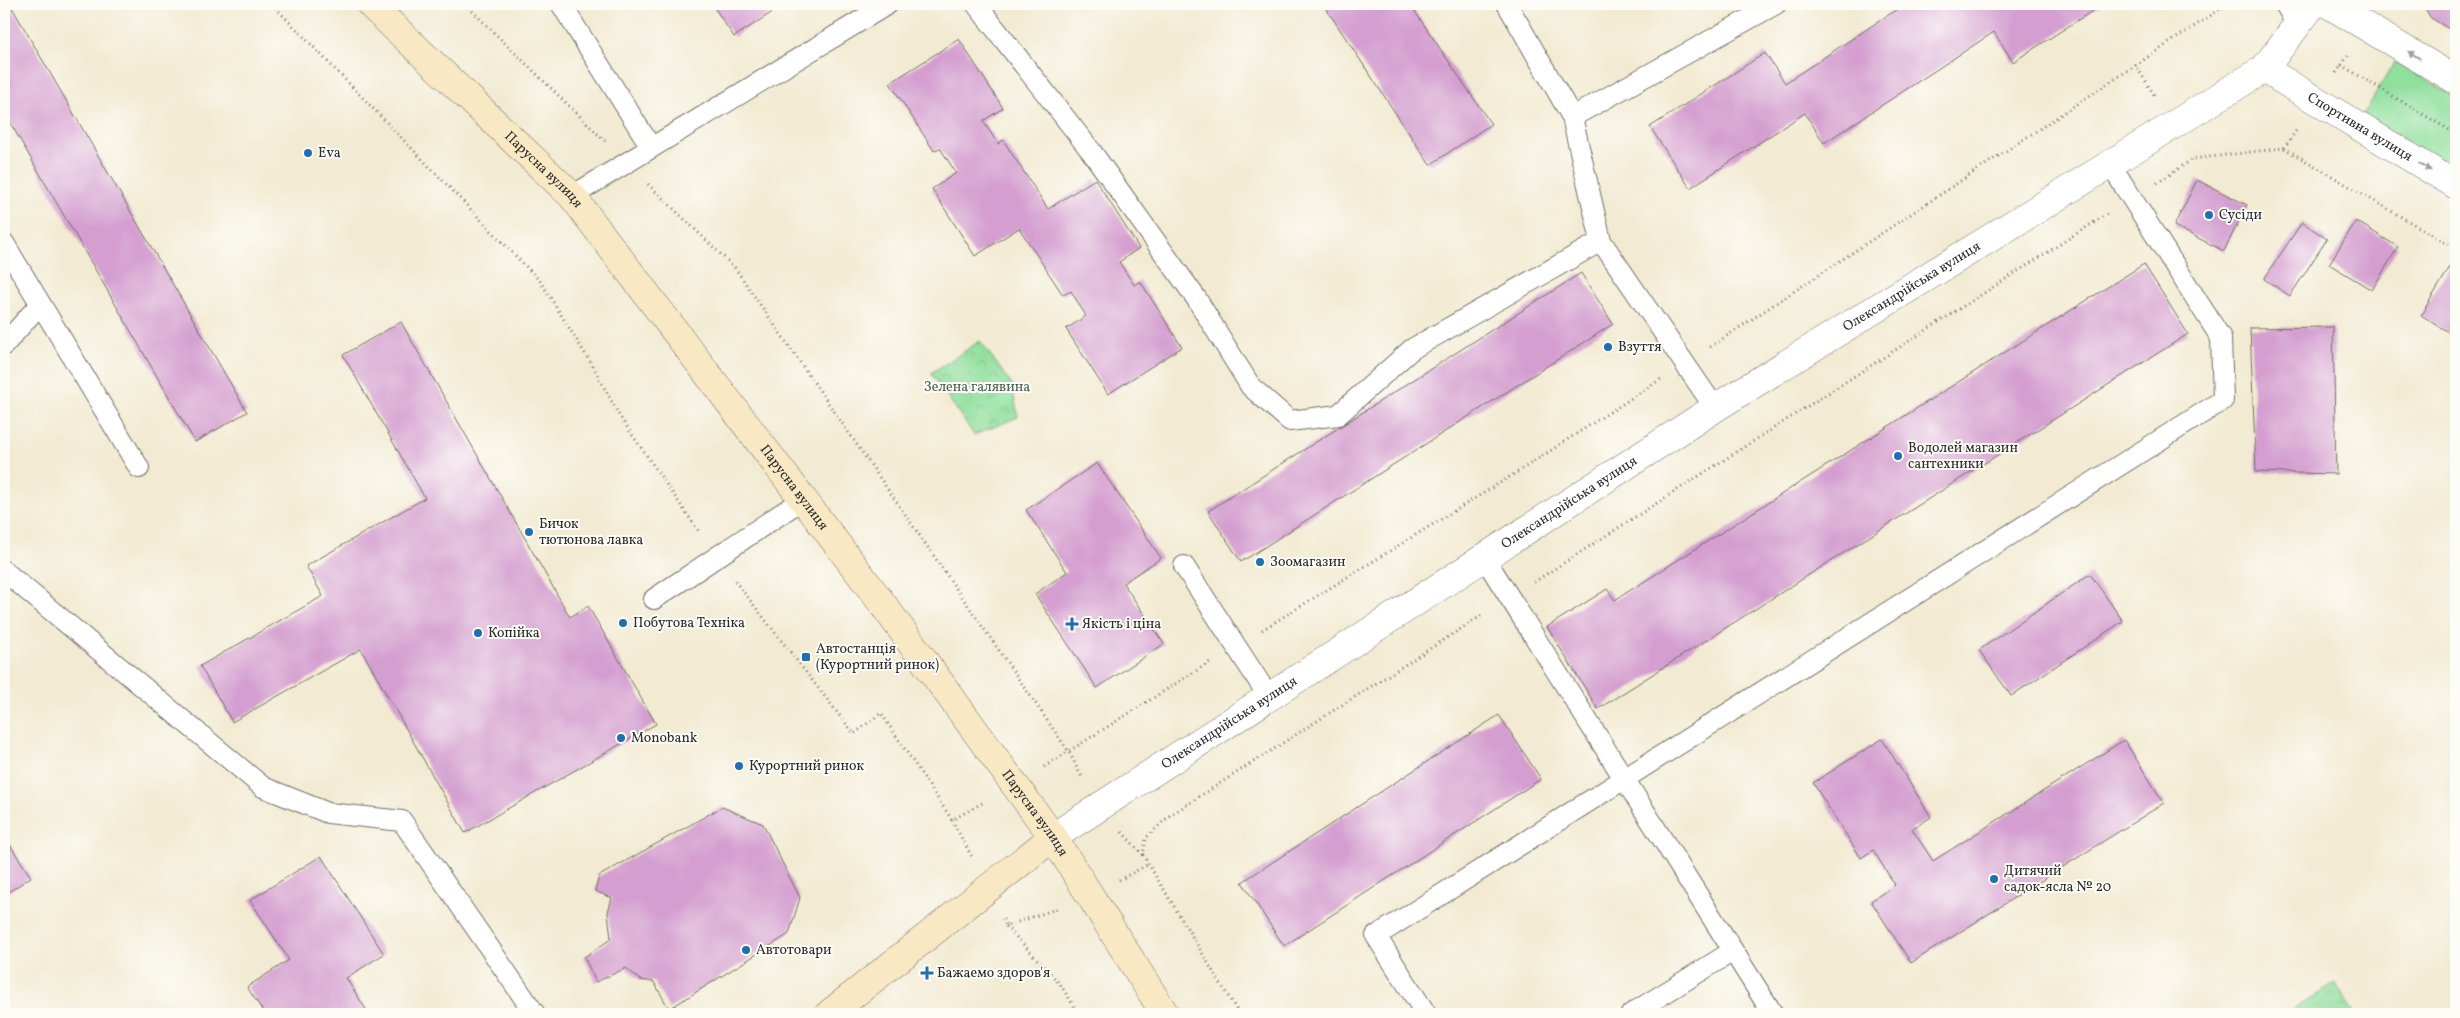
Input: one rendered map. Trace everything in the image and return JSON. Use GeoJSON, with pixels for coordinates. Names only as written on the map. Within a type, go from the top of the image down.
{"type":"FeatureCollection","features":[{"type":"Feature","properties":{"kind":"street","name":"Парусна вулиця"},"geometry":{"type":"LineString","coordinates":[[370,4],[572,196],[882,603],[1014,784],[1052,837],[1165,1014]]}},
{"type":"Feature","properties":{"kind":"street"},"geometry":{"type":"LineString","coordinates":[[2328,4],[2456,80]]}},
{"type":"Feature","properties":{"kind":"street","name":"Олександрійська вулиця"},"geometry":{"type":"LineString","coordinates":[[829,1014],[1052,837],[1715,408],[2264,70],[2299,11]]}},
{"type":"Feature","properties":{"kind":"street","name":"Спортивна вулиця"},"geometry":{"type":"LineString","coordinates":[[2264,70],[2456,185]]}},
{"type":"Feature","properties":{"kind":"lane"},"geometry":{"type":"LineString","coordinates":[[561,4],[651,147]]}},
{"type":"Feature","properties":{"kind":"lane"},"geometry":{"type":"LineString","coordinates":[[572,196],[888,4]]}},
{"type":"Feature","properties":{"kind":"lane"},"geometry":{"type":"LineString","coordinates":[[976,4],[1102,166],[1196,298],[1251,387],[1290,421],[1338,415],[1412,349],[1601,241]]}},
{"type":"Feature","properties":{"kind":"lane"},"geometry":{"type":"LineString","coordinates":[[1506,4],[1572,117],[1601,241],[1715,408]]}},
{"type":"Feature","properties":{"kind":"lane"},"geometry":{"type":"LineString","coordinates":[[1572,117],[1776,4]]}},
{"type":"Feature","properties":{"kind":"lane"},"geometry":{"type":"LineString","coordinates":[[1426,1014],[1376,936],[2222,400],[2221,338],[2110,164]]}},
{"type":"Feature","properties":{"kind":"lane"},"geometry":{"type":"LineString","coordinates":[[4,243],[139,468]]}},
{"type":"Feature","properties":{"kind":"lane"},"geometry":{"type":"LineString","coordinates":[[4,345],[40,304]]}},
{"type":"Feature","properties":{"kind":"lane"},"geometry":{"type":"LineString","coordinates":[[654,599],[803,499]]}},
{"type":"Feature","properties":{"kind":"lane"},"geometry":{"type":"LineString","coordinates":[[1484,557],[1772,1014]]}},
{"type":"Feature","properties":{"kind":"lane"},"geometry":{"type":"LineString","coordinates":[[1184,566],[1269,697]]}},
{"type":"Feature","properties":{"kind":"lane"},"geometry":{"type":"LineString","coordinates":[[4,571],[262,787],[328,813],[402,821],[534,1014]]}},
{"type":"Feature","properties":{"kind":"lane"},"geometry":{"type":"LineString","coordinates":[[1631,1014],[1733,951]]}},
{"type":"Feature","properties":{"kind":"path"},"geometry":{"type":"LineString","coordinates":[[272,4],[540,281],[594,368],[620,418],[716,557],[854,734],[881,714],[952,820],[1069,752],[1519,471],[1685,364],[2228,4]]}},
{"type":"Feature","properties":{"kind":"path"},"geometry":{"type":"LineString","coordinates":[[466,4],[735,268],[1069,752],[1099,807],[1144,855],[1239,1014]]}},
{"type":"Feature","properties":{"kind":"path"},"geometry":{"type":"LineString","coordinates":[[2341,65],[2456,134]]}},
{"type":"Feature","properties":{"kind":"path"},"geometry":{"type":"LineString","coordinates":[[2152,186],[2193,159],[2284,148],[2456,248]]}},
{"type":"Feature","properties":{"kind":"path"},"geometry":{"type":"LineString","coordinates":[[1144,855],[1146,838],[1169,816],[2110,213]]}},
{"type":"Feature","properties":{"kind":"path"},"geometry":{"type":"LineString","coordinates":[[1006,926],[1060,984],[1079,1014]]}},
{"type":"Feature","properties":{"kind":"green space"},"geometry":{"type":"Polygon","coordinates":[[[2395,61],[2456,98],[2456,171],[2363,116],[2395,61]]]}},
{"type":"Feature","properties":{"kind":"green space","name":"Зелена галявина"},"geometry":{"type":"Polygon","coordinates":[[[980,341],[1012,385],[1018,417],[974,435],[931,373],[980,341]]]}},
{"type":"Feature","properties":{"kind":"green space"},"geometry":{"type":"Polygon","coordinates":[[[2335,983],[2355,1014],[2286,1014],[2335,983]]]}},
{"type":"Feature","properties":{"kind":"building"},"geometry":{"type":"Polygon","coordinates":[[[4,4],[10,4],[247,412],[195,442],[4,112],[4,4]]]}},
{"type":"Feature","properties":{"kind":"building"},"geometry":{"type":"Polygon","coordinates":[[[712,4],[785,4],[734,37],[712,4]]]}},
{"type":"Feature","properties":{"kind":"building"},"geometry":{"type":"Polygon","coordinates":[[[1323,4],[1410,4],[1491,124],[1430,165],[1323,4]]]}},
{"type":"Feature","properties":{"kind":"building"},"geometry":{"type":"Polygon","coordinates":[[[1905,4],[2103,4],[2013,62],[1994,32],[1824,143],[1805,113],[1690,188],[1650,127],[1765,53],[1785,83],[1905,4]]]}},
{"type":"Feature","properties":{"kind":"building"},"geometry":{"type":"Polygon","coordinates":[[[2422,4],[2456,4],[2456,33],[2431,18],[2422,4]]]}},
{"type":"Feature","properties":{"kind":"building"},"geometry":{"type":"Polygon","coordinates":[[[959,39],[1003,108],[983,121],[998,144],[1003,140],[1048,209],[1095,179],[1139,248],[1119,262],[1134,285],[1140,281],[1182,347],[1108,394],[1066,329],[1086,316],[1071,291],[1063,295],[1019,228],[975,256],[932,189],[956,173],[940,148],[934,151],[890,83],[959,39]]]}},
{"type":"Feature","properties":{"kind":"building"},"geometry":{"type":"Polygon","coordinates":[[[2197,180],[2247,205],[2224,251],[2174,226],[2197,180]]]}},
{"type":"Feature","properties":{"kind":"building"},"geometry":{"type":"Polygon","coordinates":[[[2356,221],[2398,247],[2372,290],[2329,264],[2356,221]]]}},
{"type":"Feature","properties":{"kind":"building"},"geometry":{"type":"Polygon","coordinates":[[[2302,222],[2327,239],[2290,296],[2264,279],[2302,222]]]}},
{"type":"Feature","properties":{"kind":"building"},"geometry":{"type":"Polygon","coordinates":[[[2456,257],[2456,337],[2421,315],[2456,257]]]}},
{"type":"Feature","properties":{"kind":"building"},"geometry":{"type":"Polygon","coordinates":[[[2144,264],[2188,334],[1598,709],[1547,627],[1607,589],[1615,600],[2144,264]]]}},
{"type":"Feature","properties":{"kind":"building"},"geometry":{"type":"Polygon","coordinates":[[[1581,273],[1613,324],[1241,562],[1208,511],[1581,273]]]}},
{"type":"Feature","properties":{"kind":"building","name":"Копійка"},"geometry":{"type":"Polygon","coordinates":[[[401,322],[570,617],[588,606],[656,724],[465,833],[361,649],[232,722],[200,666],[323,596],[306,566],[425,498],[343,355],[401,322]]]}},
{"type":"Feature","properties":{"kind":"building"},"geometry":{"type":"Polygon","coordinates":[[[2333,327],[2336,474],[2256,472],[2250,328],[2333,327]]]}},
{"type":"Feature","properties":{"kind":"building"},"geometry":{"type":"Polygon","coordinates":[[[1097,463],[1161,558],[1123,583],[1164,644],[1097,688],[1035,594],[1067,572],[1026,510],[1097,463]]]}},
{"type":"Feature","properties":{"kind":"building"},"geometry":{"type":"Polygon","coordinates":[[[2090,574],[2123,621],[2011,696],[1979,650],[2090,574]]]}},
{"type":"Feature","properties":{"kind":"building"},"geometry":{"type":"Polygon","coordinates":[[[1499,715],[1541,779],[1284,946],[1242,882],[1499,715]]]}},
{"type":"Feature","properties":{"kind":"building"},"geometry":{"type":"Polygon","coordinates":[[[1882,739],[1931,817],[1912,829],[1933,861],[2124,740],[2164,803],[1911,963],[1871,901],[1895,885],[1873,850],[1861,858],[1813,783],[1882,739]]]}},
{"type":"Feature","properties":{"kind":"building"},"geometry":{"type":"Polygon","coordinates":[[[722,807],[763,824],[800,898],[789,934],[669,1009],[654,982],[640,980],[626,968],[596,982],[584,957],[611,939],[608,912],[612,898],[595,891],[599,876],[722,807]]]}},
{"type":"Feature","properties":{"kind":"building"},"geometry":{"type":"Polygon","coordinates":[[[4,836],[31,877],[4,895],[4,836]]]}},
{"type":"Feature","properties":{"kind":"building"},"geometry":{"type":"Polygon","coordinates":[[[321,856],[384,954],[346,978],[369,1014],[265,1014],[247,987],[289,960],[250,900],[321,856]]]}},
{"type":"Feature","properties":{"kind":"place","name":"Eva"},"geometry":{"type":"Point","coordinates":[308,153]}},
{"type":"Feature","properties":{"kind":"place","name":"Сусіди"},"geometry":{"type":"Point","coordinates":[2209,215]}},
{"type":"Feature","properties":{"kind":"place","name":"Взуття"},"geometry":{"type":"Point","coordinates":[1608,347]}},
{"type":"Feature","properties":{"kind":"place","name":"Водолей магазин сантехники"},"geometry":{"type":"Point","coordinates":[1898,456]}},
{"type":"Feature","properties":{"kind":"place","name":"Бичок тютюнова лавка"},"geometry":{"type":"Point","coordinates":[529,532]}},
{"type":"Feature","properties":{"kind":"place","name":"Зоомагазин"},"geometry":{"type":"Point","coordinates":[1260,562]}},
{"type":"Feature","properties":{"kind":"place","name":"Побутова Техніка"},"geometry":{"type":"Point","coordinates":[623,623]}},
{"type":"Feature","properties":{"kind":"place","name":"Якість і ціна"},"geometry":{"type":"Point","coordinates":[1072,624]}},
{"type":"Feature","properties":{"kind":"place","name":"Копійка"},"geometry":{"type":"Point","coordinates":[478,633]}},
{"type":"Feature","properties":{"kind":"place","name":"Автостанція (Курортний ринок)"},"geometry":{"type":"Point","coordinates":[806,657]}},
{"type":"Feature","properties":{"kind":"place","name":"Monobank"},"geometry":{"type":"Point","coordinates":[621,738]}},
{"type":"Feature","properties":{"kind":"place","name":"Курортний ринок"},"geometry":{"type":"Point","coordinates":[739,766]}},
{"type":"Feature","properties":{"kind":"place","name":"Дитячий садок-ясла № 20"},"geometry":{"type":"Point","coordinates":[1994,879]}},
{"type":"Feature","properties":{"kind":"place","name":"Автотовари"},"geometry":{"type":"Point","coordinates":[746,950]}},
{"type":"Feature","properties":{"kind":"place","name":"Бажаемо здоров'я"},"geometry":{"type":"Point","coordinates":[927,973]}}]}
